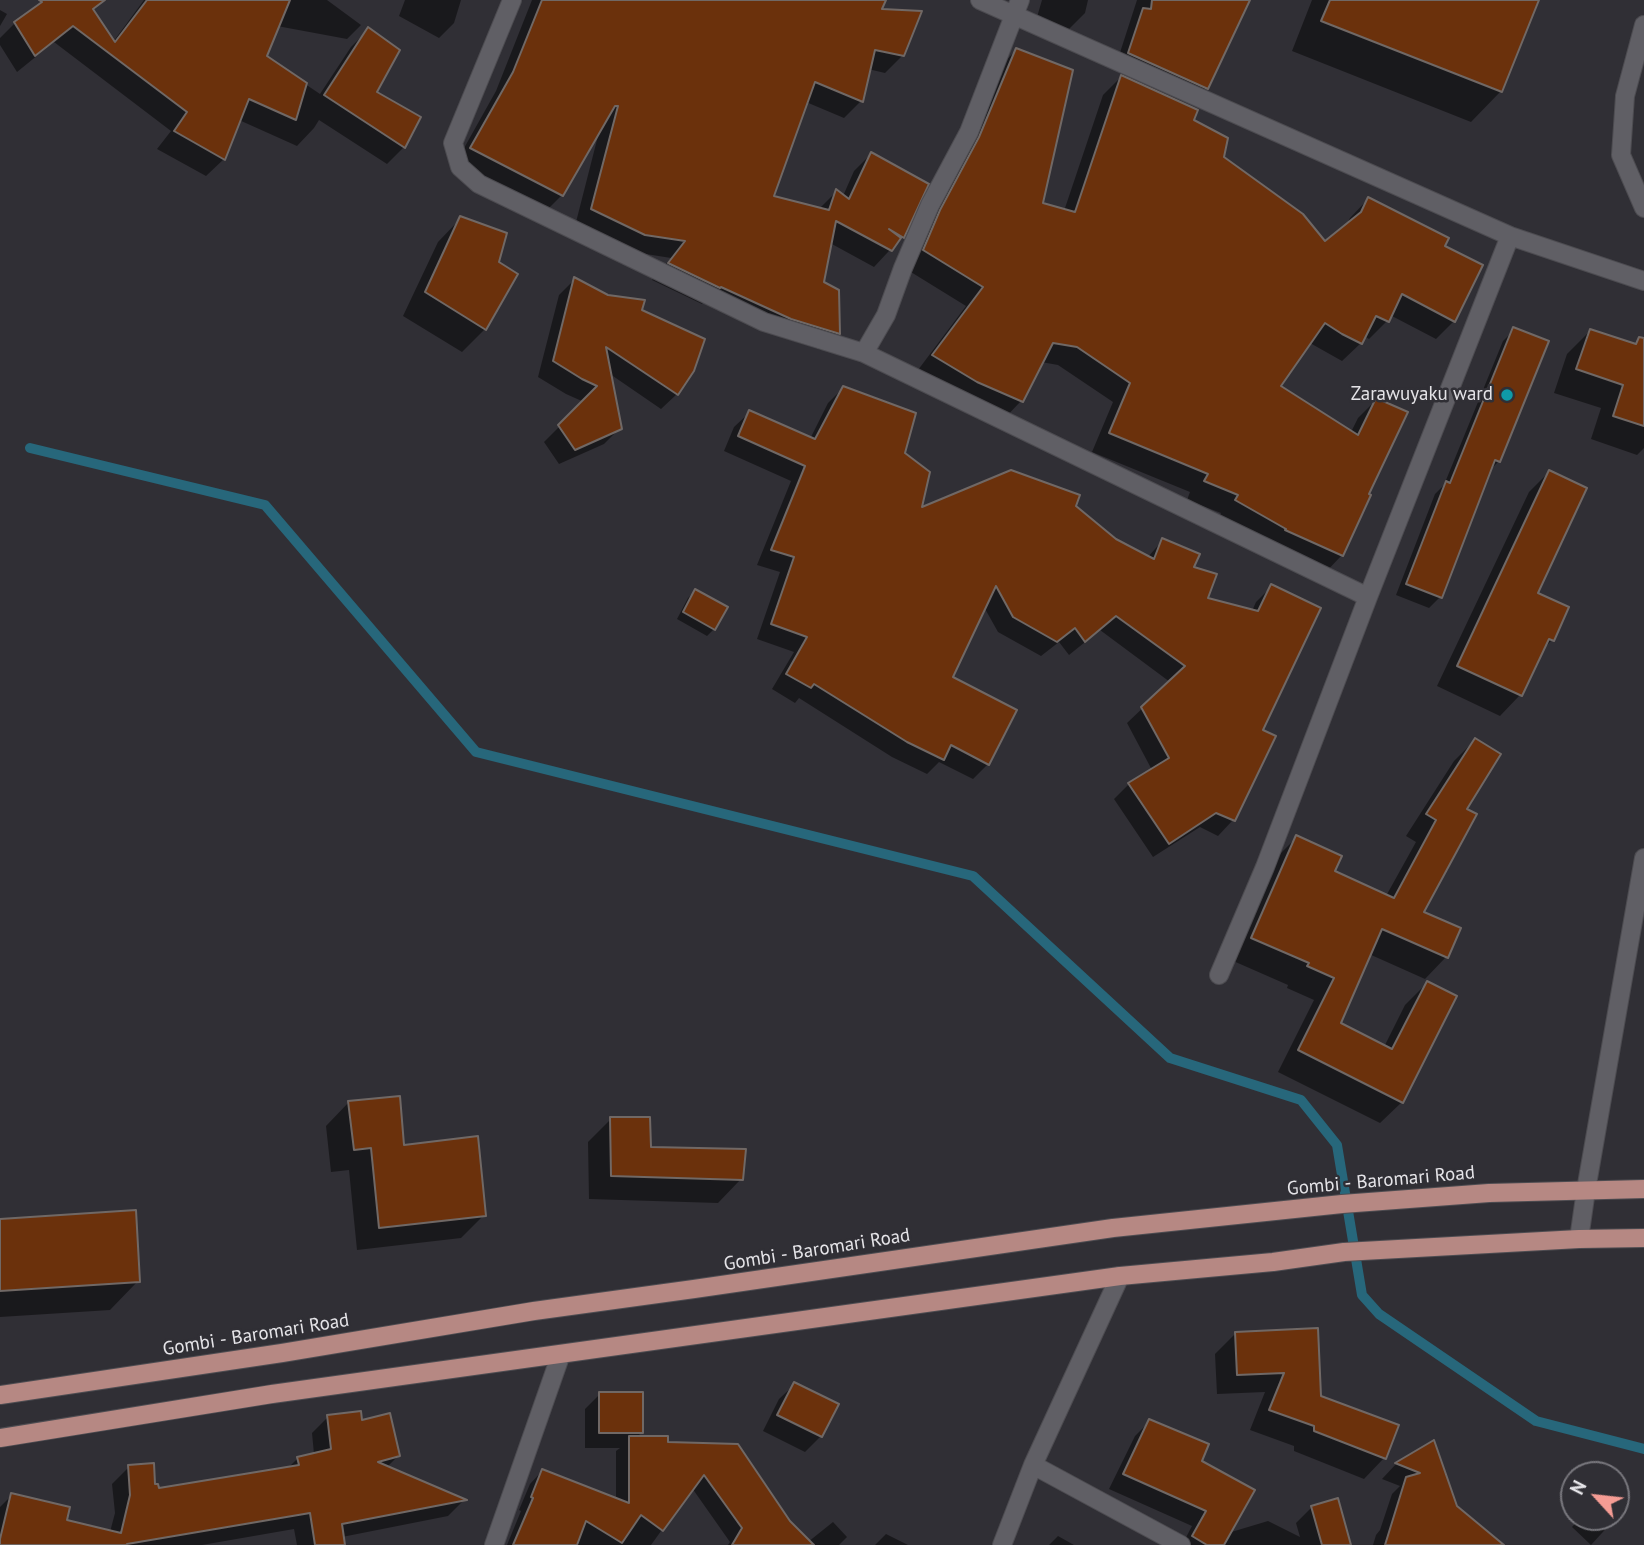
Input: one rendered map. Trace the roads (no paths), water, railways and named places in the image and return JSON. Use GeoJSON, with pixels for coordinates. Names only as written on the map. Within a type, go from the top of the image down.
{"type":"FeatureCollection","features":[{"type":"Feature","properties":{"kind":"main road","name":"Gombi - Baromari Road"},"geometry":{"type":"LineString","coordinates":[[0,1395],[282,1353],[534,1311],[1113,1228],[1342,1204],[1489,1193],[1644,1189]]}},
{"type":"Feature","properties":{"kind":"main road"},"geometry":{"type":"LineString","coordinates":[[0,1438],[272,1394],[1120,1276],[1273,1262],[1344,1252],[1644,1238]]}},
{"type":"Feature","properties":{"kind":"street"},"geometry":{"type":"LineString","coordinates":[[512,0],[453,143],[460,167],[478,184],[764,322],[864,353],[1368,597]]}},
{"type":"Feature","properties":{"kind":"street"},"geometry":{"type":"LineString","coordinates":[[980,0],[1017,8],[1510,236],[1644,281]]}},
{"type":"Feature","properties":{"kind":"street"},"geometry":{"type":"LineString","coordinates":[[864,353],[886,315],[930,205],[969,132],[1017,8]]}},
{"type":"Feature","properties":{"kind":"street"},"geometry":{"type":"LineString","coordinates":[[1644,26],[1625,96],[1621,155],[1644,208]]}},
{"type":"Feature","properties":{"kind":"street"},"geometry":{"type":"LineString","coordinates":[[1219,975],[1265,867],[1510,236]]}},
{"type":"Feature","properties":{"kind":"street"},"geometry":{"type":"LineString","coordinates":[[1579,1239],[1644,858]]}},
{"type":"Feature","properties":{"kind":"street"},"geometry":{"type":"LineString","coordinates":[[1002,1545],[1033,1465],[1120,1276]]}},
{"type":"Feature","properties":{"kind":"street"},"geometry":{"type":"LineString","coordinates":[[494,1545],[561,1354]]}},
{"type":"Feature","properties":{"kind":"street"},"geometry":{"type":"LineString","coordinates":[[1033,1465],[1181,1545]]}},
{"type":"Feature","properties":{"kind":"waterway"},"geometry":{"type":"LineString","coordinates":[[30,448],[265,505],[476,752],[973,876],[1170,1058],[1301,1100],[1337,1145],[1362,1295],[1379,1314],[1536,1421],[1644,1449]]}},
{"type":"Feature","properties":{"kind":"place","name":"Zarawuyaku ward"},"geometry":{"type":"Point","coordinates":[1507,395]}}]}
